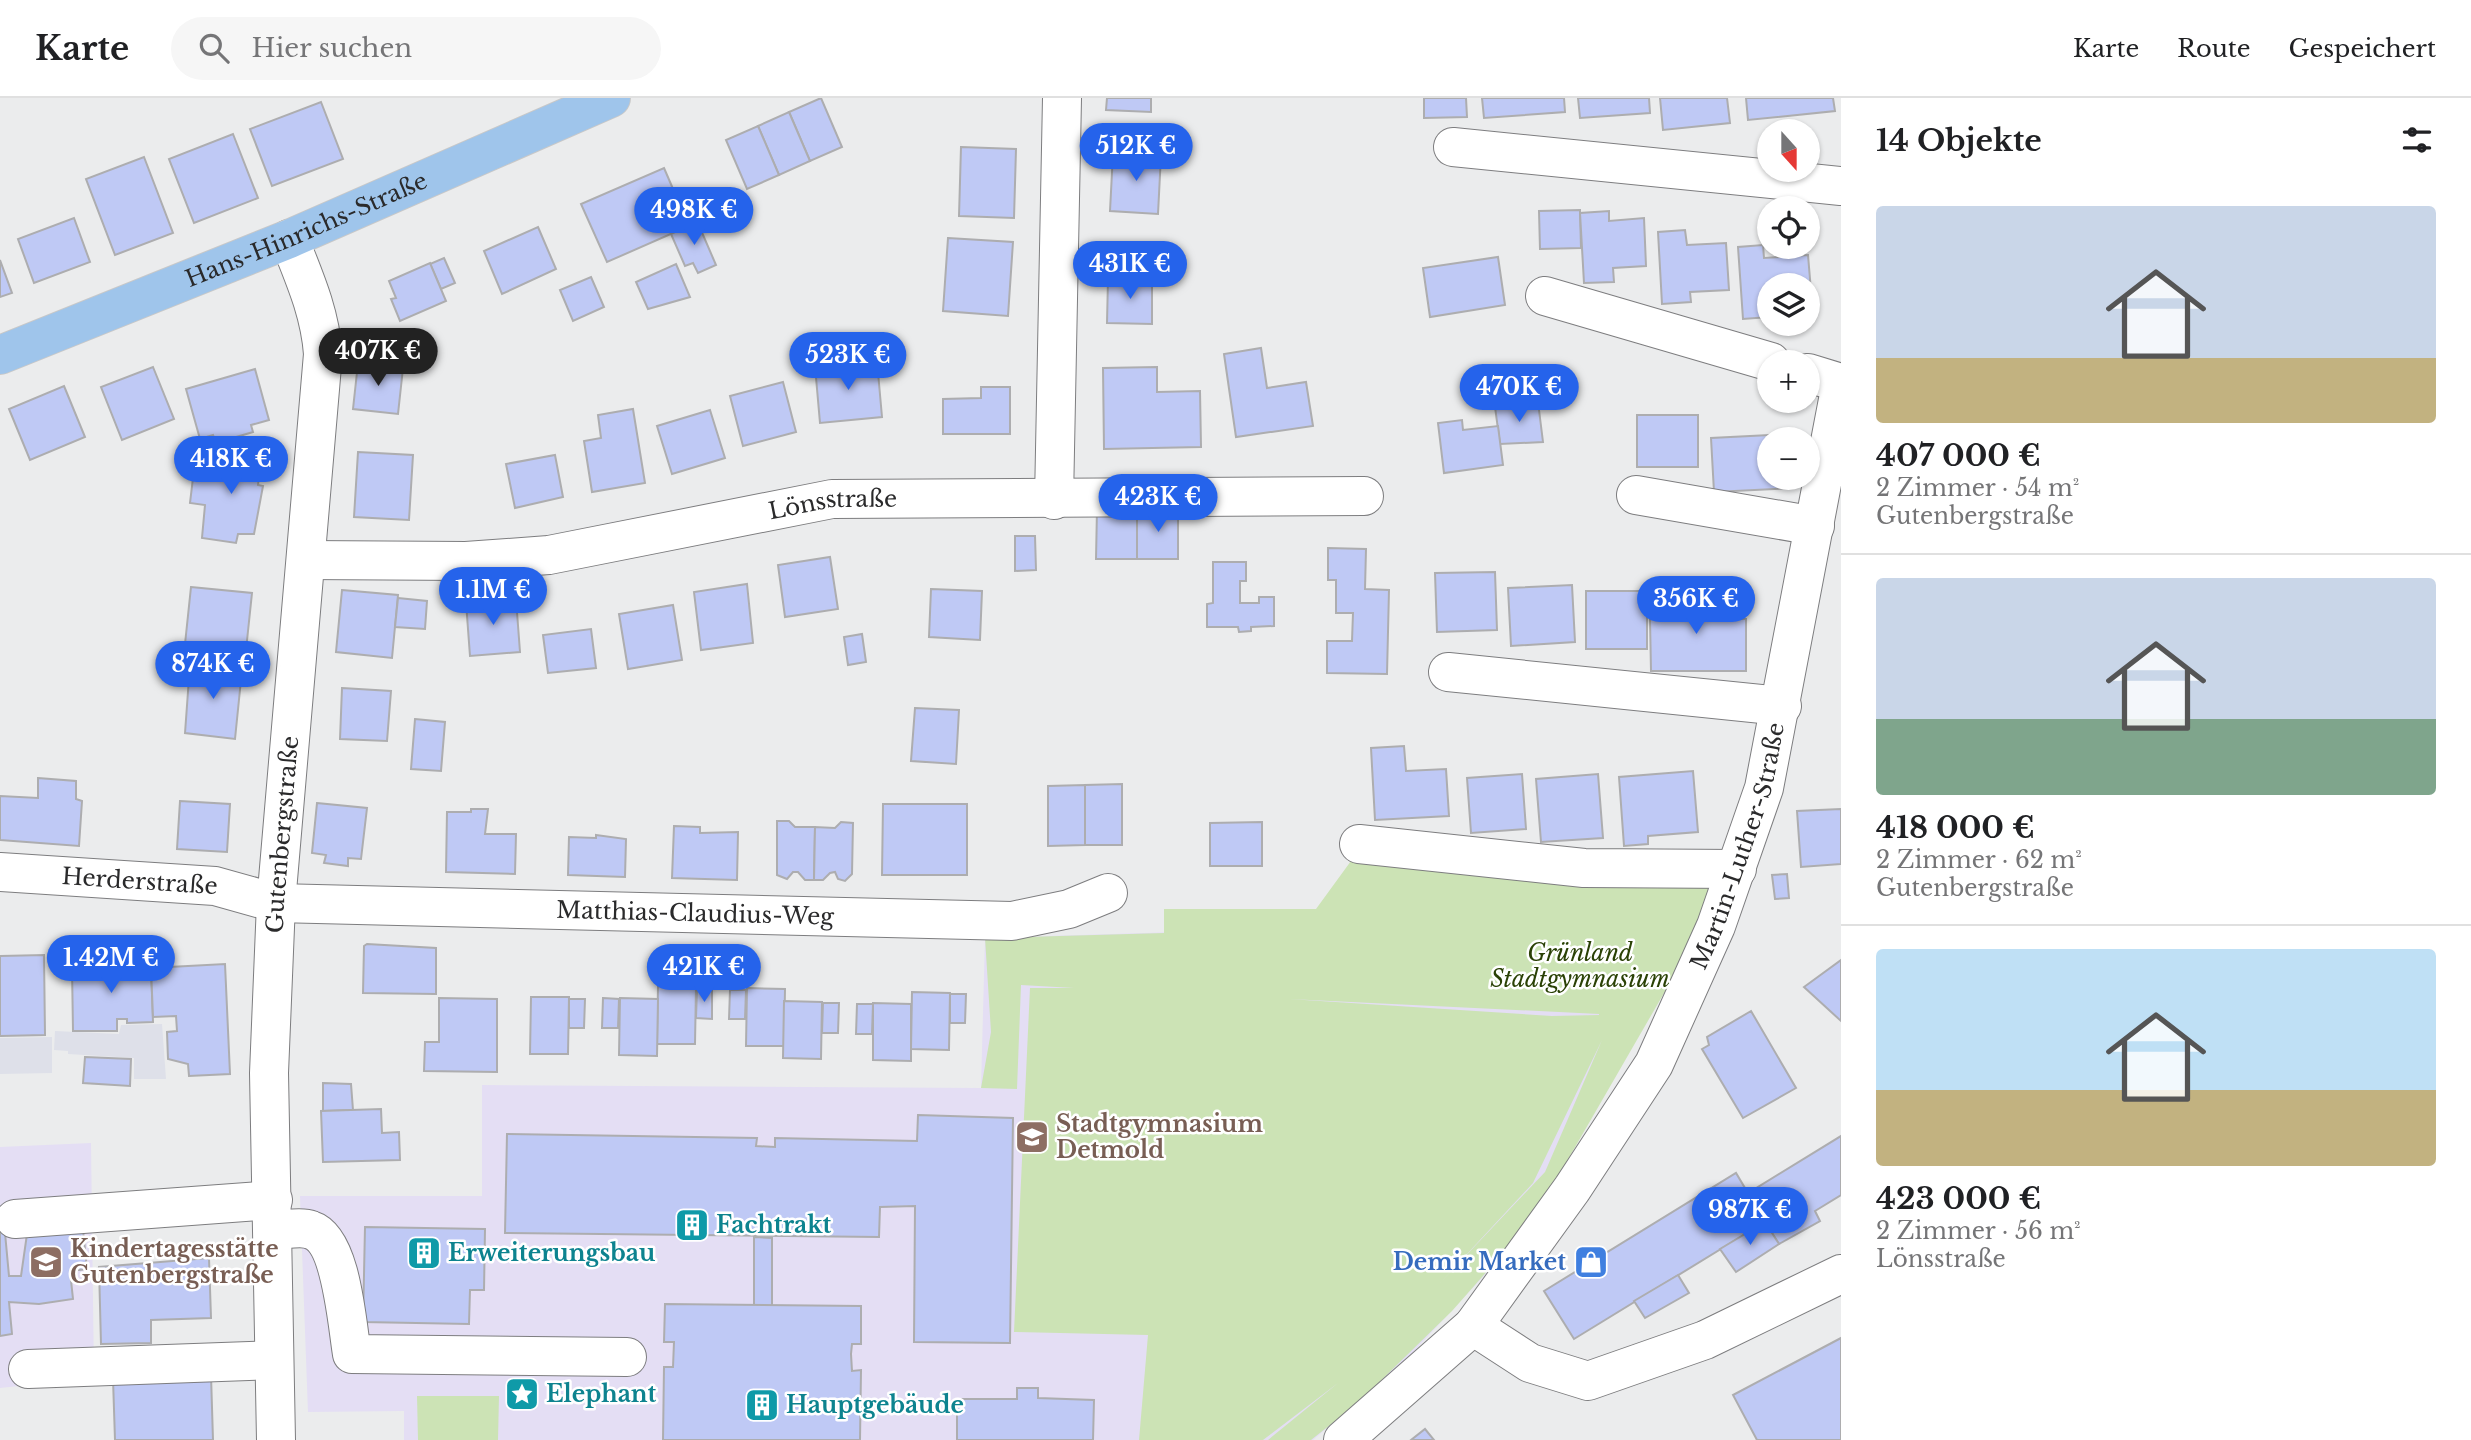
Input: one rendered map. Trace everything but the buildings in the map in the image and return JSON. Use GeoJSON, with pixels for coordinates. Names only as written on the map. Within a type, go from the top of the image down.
{"type":"FeatureCollection","features":[{"type":"Feature","properties":{"kind":"main road","name":"Hans-Hinrichs-Straße"},"geometry":{"type":"LineString","coordinates":[[0,355],[289,239],[591,102]]}},
{"type":"Feature","properties":{"kind":"street"},"geometry":{"type":"LineString","coordinates":[[1054,499],[1062,98]]}},
{"type":"Feature","properties":{"kind":"street"},"geometry":{"type":"LineString","coordinates":[[1453,147],[1841,187]]}},
{"type":"Feature","properties":{"kind":"street","name":"Gutenbergstraße"},"geometry":{"type":"LineString","coordinates":[[276,1440],[269,1073],[276,903],[323,354],[321,326],[289,239]]}},
{"type":"Feature","properties":{"kind":"street"},"geometry":{"type":"LineString","coordinates":[[1545,296],[1757,358]]}},
{"type":"Feature","properties":{"kind":"street"},"geometry":{"type":"LineString","coordinates":[[1820,377],[1841,383]]}},
{"type":"Feature","properties":{"kind":"street","name":"Martin-Luther-Straße"},"geometry":{"type":"LineString","coordinates":[[1343,1440],[1473,1326],[1572,1189],[1654,1064],[1737,870],[1764,789],[1782,706],[1841,383]]}},
{"type":"Feature","properties":{"kind":"street"},"geometry":{"type":"LineString","coordinates":[[1636,495],[1815,526]]}},
{"type":"Feature","properties":{"kind":"street","name":"Lönsstraße"},"geometry":{"type":"LineString","coordinates":[[306,560],[466,561],[549,555],[832,499],[1364,496]]}},
{"type":"Feature","properties":{"kind":"street"},"geometry":{"type":"LineString","coordinates":[[1448,672],[1782,706]]}},
{"type":"Feature","properties":{"kind":"street"},"geometry":{"type":"LineString","coordinates":[[1359,844],[1584,868],[1737,870]]}},
{"type":"Feature","properties":{"kind":"street","name":"Herderstraße"},"geometry":{"type":"LineString","coordinates":[[0,872],[215,886],[276,903]]}},
{"type":"Feature","properties":{"kind":"street","name":"Matthias-Claudius-Weg"},"geometry":{"type":"LineString","coordinates":[[276,903],[1012,921],[1069,909],[1108,893]]}},
{"type":"Feature","properties":{"kind":"street"},"geometry":{"type":"LineString","coordinates":[[15,1219],[273,1215],[323,1237],[336,1259],[352,1354],[627,1357]]}},
{"type":"Feature","properties":{"kind":"street"},"geometry":{"type":"LineString","coordinates":[[1473,1326],[1530,1363],[1588,1381],[1705,1340],[1841,1274]]}},
{"type":"Feature","properties":{"kind":"street"},"geometry":{"type":"LineString","coordinates":[[28,1369],[274,1360]]}},
{"type":"Feature","properties":{"kind":"shaded area","name":"Stadtgymnasium Detmold"},"geometry":{"type":"Polygon","coordinates":[[[1588,919],[1686,955],[1507,1251],[1403,1363],[1313,1440],[404,1440],[404,1411],[308,1412],[300,1196],[482,1196],[482,1085],[981,1088],[985,938],[1588,919]]]}},
{"type":"Feature","properties":{"kind":"shaded area"},"geometry":{"type":"Polygon","coordinates":[[[162,1024],[166,1079],[134,1079],[134,1058],[68,1054],[68,1051],[54,1050],[55,1031],[119,1034],[121,1025],[162,1024]]]}},
{"type":"Feature","properties":{"kind":"shaded area"},"geometry":{"type":"Polygon","coordinates":[[[52,1037],[52,1073],[0,1074],[0,1038],[52,1037]]]}},
{"type":"Feature","properties":{"kind":"shaded area","name":"Kindertagesstätte Gutenbergstraße"},"geometry":{"type":"Polygon","coordinates":[[[91,1143],[94,1378],[0,1388],[0,1147],[91,1143]]]}},
{"type":"Feature","properties":{"kind":"green space","name":"Stadtgymnasium Detmold"},"geometry":{"type":"Polygon","coordinates":[[[1359,850],[1714,874],[1686,955],[1552,1187],[1505,1251],[1452,1311],[1358,1403],[1311,1440],[1268,1440],[1338,1383],[1263,1440],[1139,1440],[1148,1335],[1014,1332],[1030,988],[1074,988],[1021,985],[1017,1089],[981,1088],[991,1032],[985,938],[1164,933],[1164,909],[1316,909],[1359,850]],[[1289,999],[1552,1016],[1599,1015],[1599,1014],[1289,999]],[[1602,1040],[1533,1183],[1440,1283],[1545,1172],[1602,1040]]]}},
{"type":"Feature","properties":{"kind":"green space"},"geometry":{"type":"Polygon","coordinates":[[[417,1396],[499,1396],[498,1440],[418,1440],[417,1396]]]}},
{"type":"Feature","properties":{"kind":"place","name":"Stadtgymnasium Detmold"},"geometry":{"type":"Point","coordinates":[1032,1137]}},
{"type":"Feature","properties":{"kind":"place","name":"Fachtrakt"},"geometry":{"type":"Point","coordinates":[692,1225]}},
{"type":"Feature","properties":{"kind":"place","name":"Erweiterungsbau"},"geometry":{"type":"Point","coordinates":[424,1253]}},
{"type":"Feature","properties":{"kind":"place","name":"Kindertagesstätte Gutenbergstraße"},"geometry":{"type":"Point","coordinates":[46,1262]}},
{"type":"Feature","properties":{"kind":"place","name":"Demir Market"},"geometry":{"type":"Point","coordinates":[1591,1262]}},
{"type":"Feature","properties":{"kind":"place","name":"Elephant"},"geometry":{"type":"Point","coordinates":[522,1394]}},
{"type":"Feature","properties":{"kind":"place","name":"Hauptgebäude"},"geometry":{"type":"Point","coordinates":[762,1405]}},
{"type":"Feature","properties":{"kind":"park label","name":"Grünland Stadtgymnasium"},"geometry":{"type":"Point","coordinates":[1580,966]}}]}
